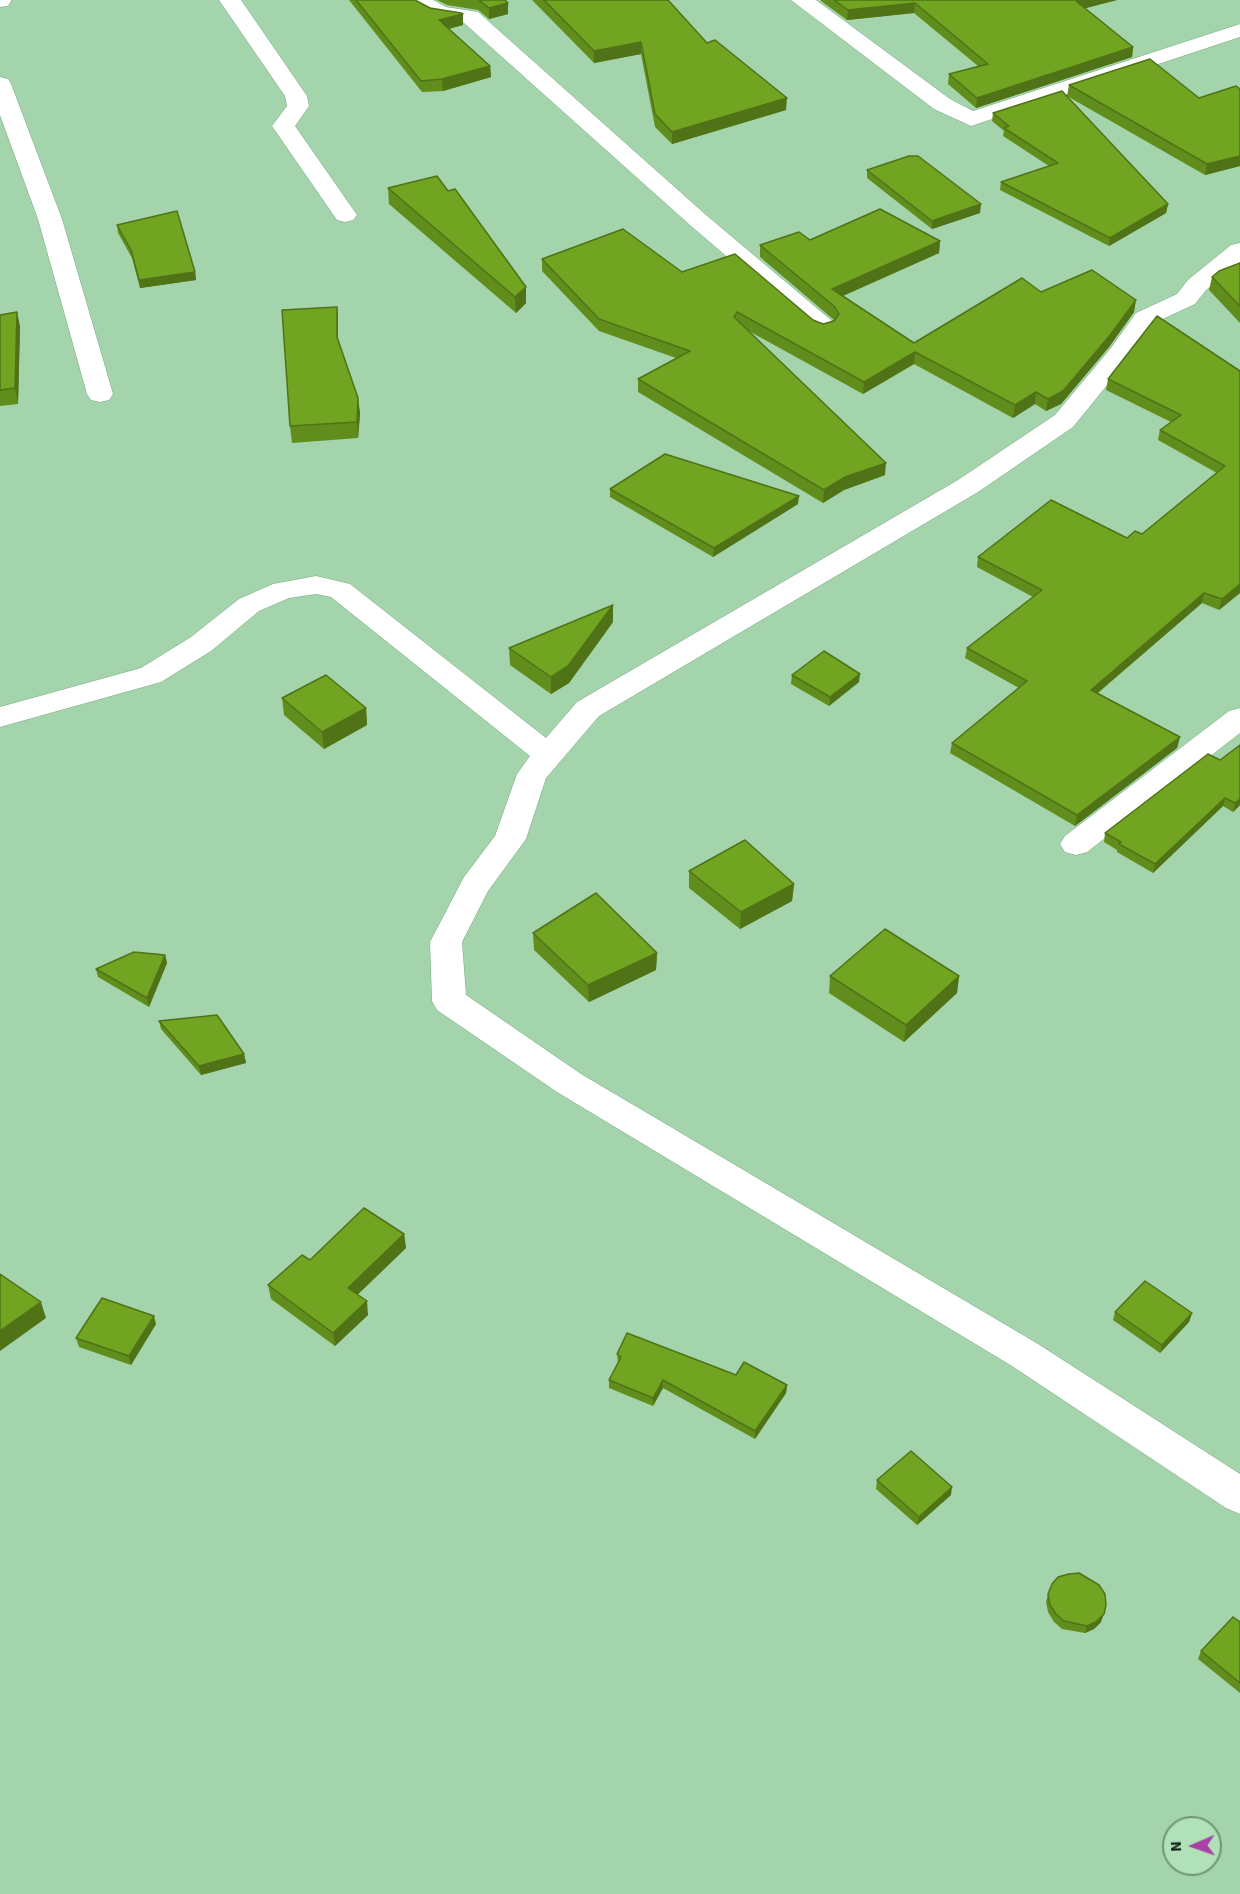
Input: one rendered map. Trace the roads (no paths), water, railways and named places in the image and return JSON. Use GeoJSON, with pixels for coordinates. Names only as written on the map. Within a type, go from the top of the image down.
{"type":"FeatureCollection","features":[{"type":"Feature","properties":{"kind":"street"},"geometry":{"type":"LineString","coordinates":[[230,0],[296,96],[298,106],[283,126],[345,215]]}},
{"type":"Feature","properties":{"kind":"street"},"geometry":{"type":"LineString","coordinates":[[416,0],[440,12],[470,17],[698,220],[823,326]]}},
{"type":"Feature","properties":{"kind":"street"},"geometry":{"type":"LineString","coordinates":[[802,0],[942,104],[971,119],[1240,30]]}},
{"type":"Feature","properties":{"kind":"street"},"geometry":{"type":"LineString","coordinates":[[0,84],[50,219],[100,394]]}},
{"type":"Feature","properties":{"kind":"street"},"geometry":{"type":"LineString","coordinates":[[1240,250],[1197,285],[1186,300],[1145,318],[1064,421],[968,486],[588,709],[532,774],[510,839],[475,885],[446,942],[449,1001],[569,1083],[1025,1355],[1240,1496]]}},
{"type":"Feature","properties":{"kind":"street"},"geometry":{"type":"LineString","coordinates":[[0,717],[151,675],[201,644],[249,605],[283,590],[316,585],[340,590],[548,755]]}},
{"type":"Feature","properties":{"kind":"street"},"geometry":{"type":"LineString","coordinates":[[1076,844],[1240,718]]}}]}
